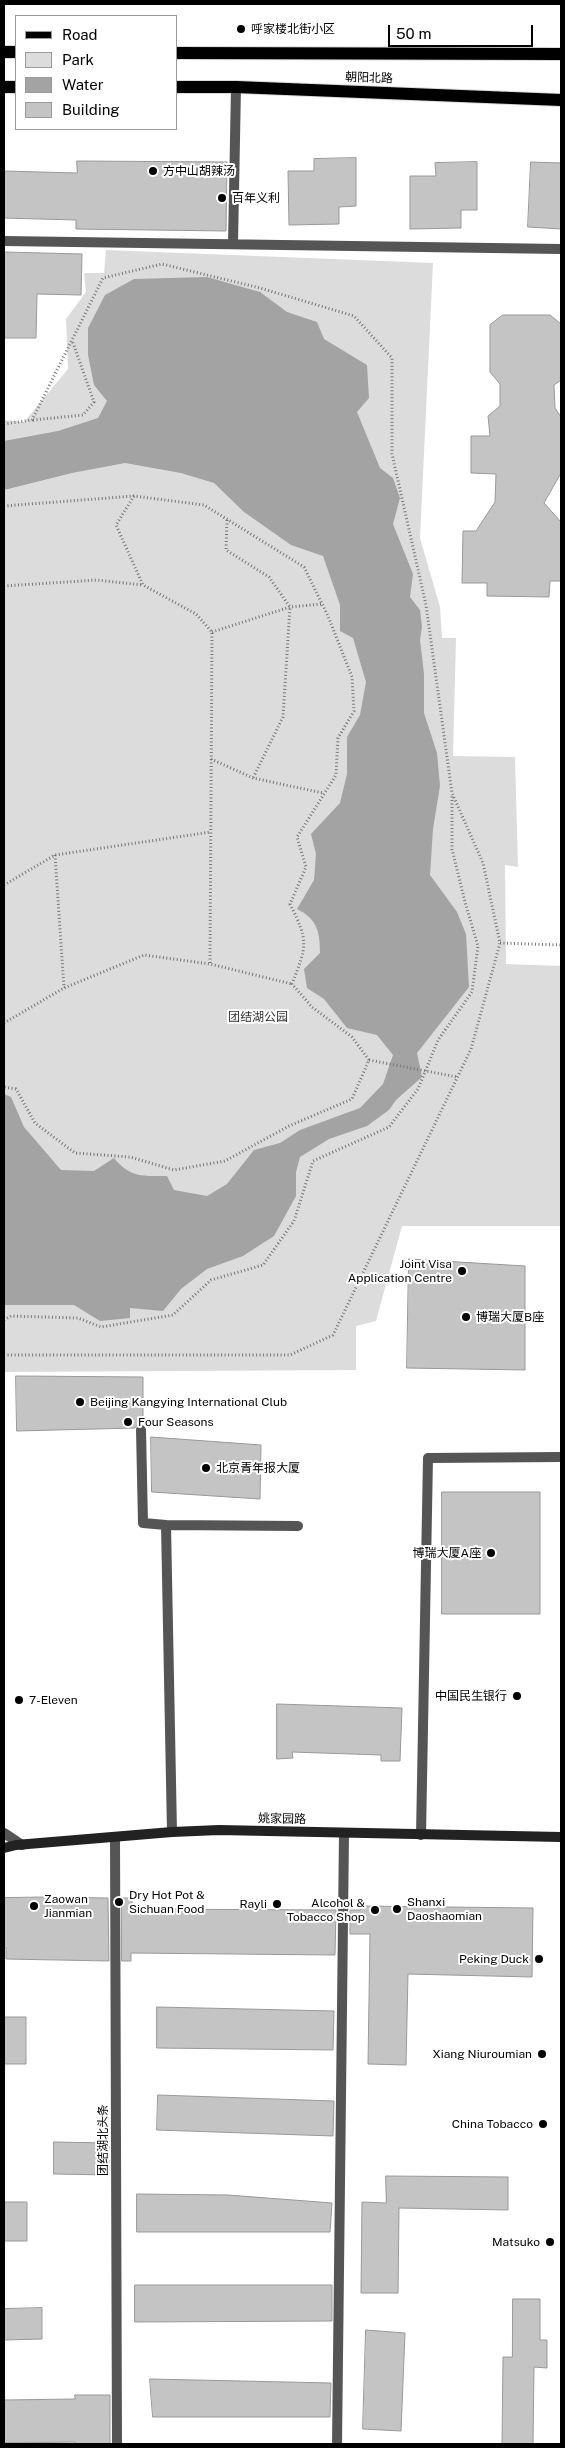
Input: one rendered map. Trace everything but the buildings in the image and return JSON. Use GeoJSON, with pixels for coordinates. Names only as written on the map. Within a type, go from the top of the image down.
{"type":"FeatureCollection","features":[{"type":"Feature","properties":{"kind":"main road","name":"朝阳北路"},"geometry":{"type":"LineString","coordinates":[[178,52],[561,54]]}},
{"type":"Feature","properties":{"kind":"main road","name":"朝阳北路"},"geometry":{"type":"LineString","coordinates":[[178,87],[236,87],[561,100]]}},
{"type":"Feature","properties":{"kind":"street"},"geometry":{"type":"LineString","coordinates":[[233,244],[236,87]]}},
{"type":"Feature","properties":{"kind":"street"},"geometry":{"type":"LineString","coordinates":[[4,241],[561,250]]}},
{"type":"Feature","properties":{"kind":"street"},"geometry":{"type":"LineString","coordinates":[[141,1430],[143,1523],[298,1526]]}},
{"type":"Feature","properties":{"kind":"street"},"geometry":{"type":"LineString","coordinates":[[421,1835],[428,1458],[561,1457]]}},
{"type":"Feature","properties":{"kind":"street"},"geometry":{"type":"LineString","coordinates":[[166,1524],[172,1832]]}},
{"type":"Feature","properties":{"kind":"street","name":"姚家园路"},"geometry":{"type":"LineString","coordinates":[[4,1848],[115,1836],[219,1830],[561,1837]]}},
{"type":"Feature","properties":{"kind":"street"},"geometry":{"type":"LineString","coordinates":[[4,1833],[22,1845]]}},
{"type":"Feature","properties":{"kind":"street"},"geometry":{"type":"LineString","coordinates":[[337,2444],[344,1833]]}},
{"type":"Feature","properties":{"kind":"street","name":"团结湖北头条"},"geometry":{"type":"LineString","coordinates":[[115,1836],[117,2444]]}},
{"type":"Feature","properties":{"kind":"path"},"geometry":{"type":"LineString","coordinates":[[4,1320],[11,1316],[78,1318],[101,1327],[173,1314],[211,1280],[263,1265],[294,1221],[313,1162],[389,1127],[418,1089],[438,1040],[472,992],[478,946],[452,850],[452,793],[426,605],[392,454],[392,358],[354,316],[260,288],[162,264],[103,278],[32,420]]}},
{"type":"Feature","properties":{"kind":"path"},"geometry":{"type":"LineString","coordinates":[[4,424],[83,415],[94,402],[71,339]]}},
{"type":"Feature","properties":{"kind":"path"},"geometry":{"type":"LineString","coordinates":[[134,496],[116,525],[143,585]]}},
{"type":"Feature","properties":{"kind":"path"},"geometry":{"type":"LineString","coordinates":[[4,506],[134,496],[204,505],[304,567],[322,604],[352,677],[354,711],[338,738],[336,774],[297,837],[306,867],[290,904],[304,931],[304,953],[292,984]]}},
{"type":"Feature","properties":{"kind":"path"},"geometry":{"type":"LineString","coordinates":[[227,520],[226,550],[269,577],[290,607],[283,717],[253,778]]}},
{"type":"Feature","properties":{"kind":"path"},"geometry":{"type":"LineString","coordinates":[[4,586],[97,580],[143,585],[196,614],[212,632],[210,964]]}},
{"type":"Feature","properties":{"kind":"path"},"geometry":{"type":"LineString","coordinates":[[212,632],[290,607],[322,604]]}},
{"type":"Feature","properties":{"kind":"path"},"geometry":{"type":"LineString","coordinates":[[211,759],[253,778],[323,793]]}},
{"type":"Feature","properties":{"kind":"path"},"geometry":{"type":"LineString","coordinates":[[4,1355],[290,1355],[333,1336],[471,1048],[500,943],[483,863],[452,793]]}},
{"type":"Feature","properties":{"kind":"path"},"geometry":{"type":"LineString","coordinates":[[4,885],[55,855],[210,832]]}},
{"type":"Feature","properties":{"kind":"path"},"geometry":{"type":"LineString","coordinates":[[55,855],[64,988]]}},
{"type":"Feature","properties":{"kind":"path"},"geometry":{"type":"LineString","coordinates":[[500,943],[561,945]]}},
{"type":"Feature","properties":{"kind":"path"},"geometry":{"type":"LineString","coordinates":[[4,1023],[64,988],[144,955],[210,964],[292,984],[312,1007],[352,1037],[369,1060],[457,1077]]}},
{"type":"Feature","properties":{"kind":"path"},"geometry":{"type":"LineString","coordinates":[[4,1087],[16,1089],[35,1122],[75,1153],[130,1157],[174,1170],[225,1161],[289,1126],[352,1099],[369,1060]]}},
{"type":"Feature","properties":{"kind":"green space","name":"团结湖公园"},"geometry":{"type":"Polygon","coordinates":[[[106,250],[433,263],[420,538],[440,607],[442,638],[456,638],[453,756],[515,757],[518,867],[505,865],[506,964],[561,966],[561,1226],[402,1226],[376,1321],[356,1326],[356,1370],[4,1372],[4,420],[24,422],[68,369],[66,319],[86,292],[84,273],[104,273],[106,250]]]}},
{"type":"Feature","properties":{"kind":"water"},"geometry":{"type":"Polygon","coordinates":[[[207,277],[260,292],[287,312],[317,322],[324,339],[367,365],[369,398],[357,412],[380,468],[393,478],[400,498],[393,524],[413,574],[410,597],[420,610],[422,627],[420,640],[424,674],[424,713],[437,753],[440,786],[433,829],[430,875],[457,912],[466,934],[469,987],[417,1053],[422,1077],[396,1100],[389,1110],[367,1126],[329,1139],[300,1157],[296,1172],[296,1196],[274,1236],[243,1256],[207,1269],[181,1289],[163,1311],[130,1308],[130,1318],[100,1321],[74,1305],[4,1305],[4,1094],[11,1097],[24,1127],[61,1170],[94,1171],[114,1158],[120,1165],[131,1172],[144,1176],[167,1176],[174,1190],[207,1196],[227,1184],[254,1150],[280,1143],[300,1130],[360,1108],[383,1084],[393,1055],[377,1035],[347,1028],[324,999],[307,988],[304,969],[320,953],[316,926],[309,917],[297,909],[314,880],[316,854],[311,834],[340,803],[347,774],[347,737],[360,715],[366,682],[353,638],[340,631],[340,605],[323,556],[291,545],[244,512],[214,483],[181,473],[125,463],[72,473],[4,490],[4,441],[58,431],[98,418],[107,401],[94,385],[88,355],[88,328],[105,295],[134,279],[207,277]]]}},
{"type":"Feature","properties":{"kind":"place","name":"呼家楼北街小区"},"geometry":{"type":"Point","coordinates":[241,29]}},
{"type":"Feature","properties":{"kind":"place","name":"方中山胡辣汤"},"geometry":{"type":"Point","coordinates":[153,171]}},
{"type":"Feature","properties":{"kind":"place","name":"百年义利"},"geometry":{"type":"Point","coordinates":[222,198]}},
{"type":"Feature","properties":{"kind":"place","name":"Joint Visa Application Centre"},"geometry":{"type":"Point","coordinates":[462,1271]}},
{"type":"Feature","properties":{"kind":"place","name":"博瑞大厦B座"},"geometry":{"type":"Point","coordinates":[466,1317]}},
{"type":"Feature","properties":{"kind":"place","name":"Beijing Kangying International Club"},"geometry":{"type":"Point","coordinates":[80,1402]}},
{"type":"Feature","properties":{"kind":"place","name":"Four Seasons"},"geometry":{"type":"Point","coordinates":[128,1422]}},
{"type":"Feature","properties":{"kind":"place","name":"北京青年报大厦"},"geometry":{"type":"Point","coordinates":[206,1468]}},
{"type":"Feature","properties":{"kind":"place","name":"博瑞大厦A座"},"geometry":{"type":"Point","coordinates":[491,1553]}},
{"type":"Feature","properties":{"kind":"place","name":"中国民生银行"},"geometry":{"type":"Point","coordinates":[517,1696]}},
{"type":"Feature","properties":{"kind":"place","name":"7-Eleven"},"geometry":{"type":"Point","coordinates":[19,1700]}},
{"type":"Feature","properties":{"kind":"place","name":"Dry Hot Pot & Sichuan Food"},"geometry":{"type":"Point","coordinates":[119,1902]}},
{"type":"Feature","properties":{"kind":"place","name":"Rayli"},"geometry":{"type":"Point","coordinates":[277,1904]}},
{"type":"Feature","properties":{"kind":"place","name":"Zaowan Jianmian"},"geometry":{"type":"Point","coordinates":[34,1906]}},
{"type":"Feature","properties":{"kind":"place","name":"Shanxi Daoshaomian"},"geometry":{"type":"Point","coordinates":[397,1909]}},
{"type":"Feature","properties":{"kind":"place","name":"Alcohol & Tobacco Shop"},"geometry":{"type":"Point","coordinates":[375,1910]}},
{"type":"Feature","properties":{"kind":"place","name":"Peking Duck"},"geometry":{"type":"Point","coordinates":[539,1959]}},
{"type":"Feature","properties":{"kind":"place","name":"Xiang Niuroumian"},"geometry":{"type":"Point","coordinates":[542,2054]}},
{"type":"Feature","properties":{"kind":"place","name":"China Tobacco"},"geometry":{"type":"Point","coordinates":[543,2124]}},
{"type":"Feature","properties":{"kind":"place","name":"Matsuko"},"geometry":{"type":"Point","coordinates":[550,2242]}}]}
